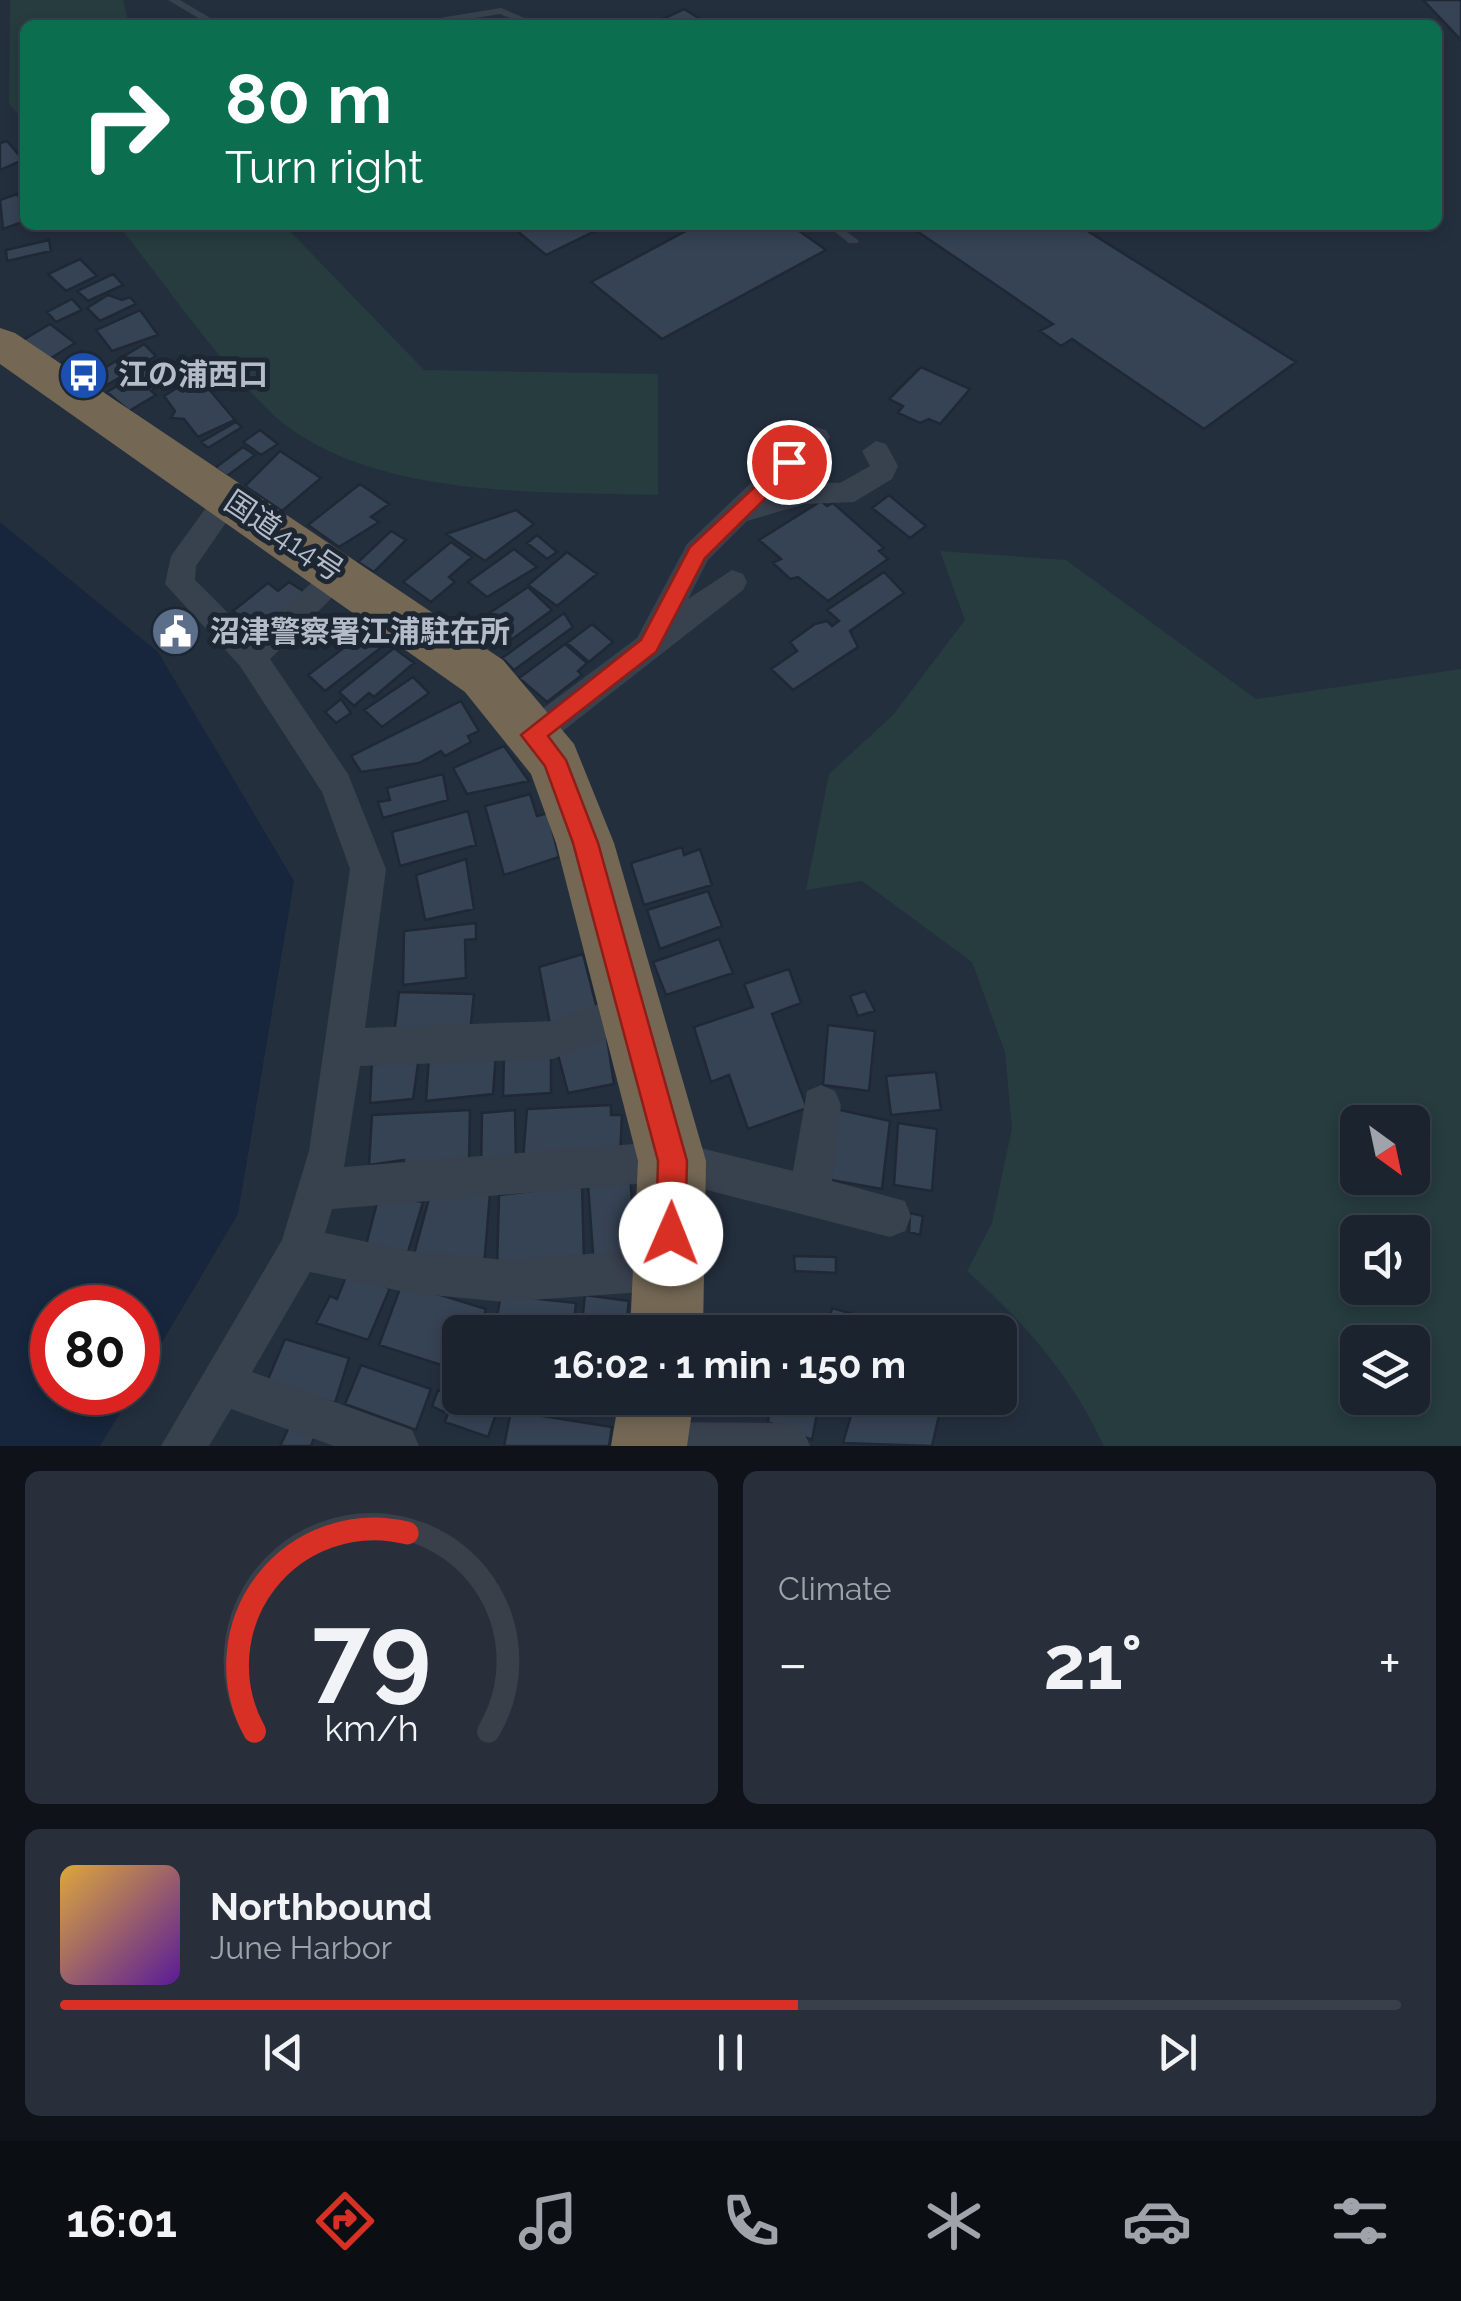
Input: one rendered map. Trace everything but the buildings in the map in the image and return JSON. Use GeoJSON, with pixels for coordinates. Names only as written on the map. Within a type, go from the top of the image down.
{"type":"FeatureCollection","features":[{"type":"Feature","properties":{"kind":"highway","name":"国道414号"},"geometry":{"type":"LineString","coordinates":[[0,343],[484,676],[554,760],[586,843],[672,1161],[668,1315]]}},
{"type":"Feature","properties":{"kind":"street"},"geometry":{"type":"LineString","coordinates":[[648,646],[697,552],[816,437]]}},
{"type":"Feature","properties":{"kind":"street"},"geometry":{"type":"LineString","coordinates":[[736,514],[805,493],[844,494],[882,472],[884,466],[876,451]]}},
{"type":"Feature","properties":{"kind":"street"},"geometry":{"type":"LineString","coordinates":[[184,1446],[300,1249],[329,1152],[368,869],[336,786],[251,657],[180,584],[182,564],[229,498]]}},
{"type":"Feature","properties":{"kind":"street"},"geometry":{"type":"LineString","coordinates":[[251,657],[341,574]]}},
{"type":"Feature","properties":{"kind":"street"},"geometry":{"type":"LineString","coordinates":[[533,735],[732,582]]}},
{"type":"Feature","properties":{"kind":"street"},"geometry":{"type":"LineString","coordinates":[[343,1048],[553,1040],[632,1011]]}},
{"type":"Feature","properties":{"kind":"street"},"geometry":{"type":"LineString","coordinates":[[810,1196],[821,1105]]}},
{"type":"Feature","properties":{"kind":"street"},"geometry":{"type":"LineString","coordinates":[[318,1190],[672,1161],[890,1216]]}},
{"type":"Feature","properties":{"kind":"street"},"geometry":{"type":"LineString","coordinates":[[300,1249],[410,1272],[505,1281],[670,1270]]}},
{"type":"Feature","properties":{"kind":"street"},"geometry":{"type":"LineString","coordinates":[[221,1383],[396,1446]]}},
{"type":"Feature","properties":{"kind":"street"},"geometry":{"type":"LineString","coordinates":[[652,1429],[786,1446]]}},
{"type":"Feature","properties":{"kind":"lane"},"geometry":{"type":"LineString","coordinates":[[173,0],[208,20]]}},
{"type":"Feature","properties":{"kind":"lane"},"geometry":{"type":"LineString","coordinates":[[446,20],[501,11],[524,20]]}},
{"type":"Feature","properties":{"kind":"lane"},"geometry":{"type":"LineString","coordinates":[[837,230],[853,241]]}},
{"type":"Feature","properties":{"kind":"green space"},"geometry":{"type":"Polygon","coordinates":[[[10,0],[123,0],[128,20],[20,20],[20,116],[9,104],[10,0]]]}},
{"type":"Feature","properties":{"kind":"green space"},"geometry":{"type":"Polygon","coordinates":[[[122,230],[289,230],[424,370],[658,374],[658,495],[559,493],[452,484],[399,475],[349,460],[305,438],[266,408],[209,343],[122,230]]]}},
{"type":"Feature","properties":{"kind":"green space"},"geometry":{"type":"Polygon","coordinates":[[[940,551],[1066,560],[1256,699],[1461,669],[1461,1446],[1104,1446],[1077,1396],[1017,1320],[1017,1315],[1012,1315],[967,1271],[992,1223],[1012,1128],[1005,1052],[972,962],[862,881],[806,890],[829,774],[893,715],[965,620],[940,551]]]}},
{"type":"Feature","properties":{"kind":"water"},"geometry":{"type":"Polygon","coordinates":[[[0,522],[158,652],[294,881],[238,1214],[160,1346],[160,1285],[30,1285],[30,1415],[119,1415],[100,1446],[0,1446],[0,522]]]}},
{"type":"Feature","properties":{"kind":"place","name":"江の浦西口"},"geometry":{"type":"Point","coordinates":[83,375]}},
{"type":"Feature","properties":{"kind":"place","name":"沼津警察署江浦駐在所"},"geometry":{"type":"Point","coordinates":[175,632]}},
{"type":"Feature","properties":{"kind":"route"},"geometry":{"type":"LineString","coordinates":[[671,1234],[672,1161],[586,843],[554,760],[533,735],[648,646],[697,552],[789,462]]}}]}
